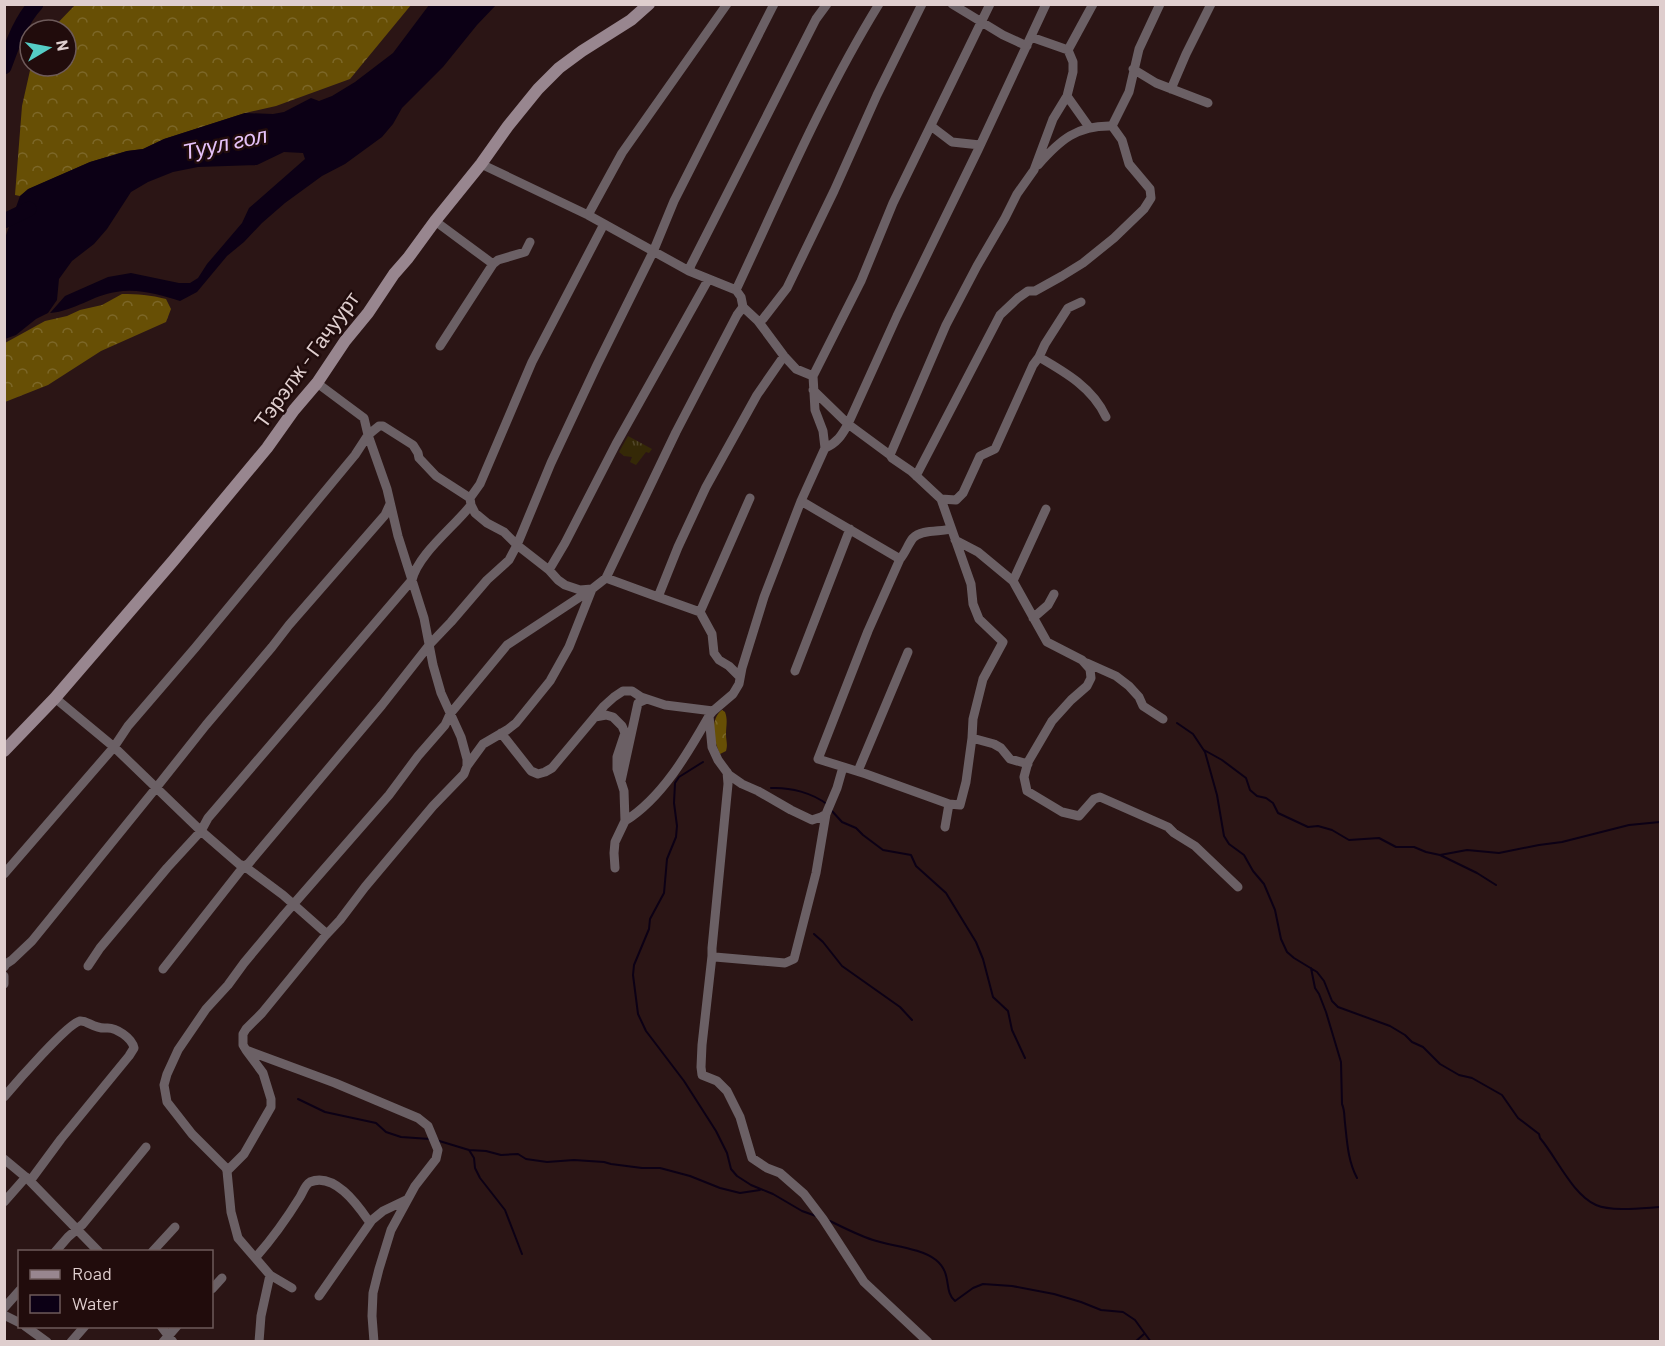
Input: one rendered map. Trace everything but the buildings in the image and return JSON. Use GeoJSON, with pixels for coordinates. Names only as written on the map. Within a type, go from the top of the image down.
{"type":"FeatureCollection","features":[{"type":"Feature","properties":{"kind":"main road","name":"Тэрэлж - Гачуурт"},"geometry":{"type":"LineString","coordinates":[[4,751],[55,698],[267,448],[368,313],[394,274],[548,78],[582,51],[631,20],[649,4]]}},
{"type":"Feature","properties":{"kind":"street"},"geometry":{"type":"LineString","coordinates":[[588,215],[622,153],[727,4]]}},
{"type":"Feature","properties":{"kind":"street"},"geometry":{"type":"LineString","coordinates":[[163,969],[244,866],[325,774],[430,644],[487,580],[509,560],[551,463],[653,252],[674,201],[774,4]]}},
{"type":"Feature","properties":{"kind":"street"},"geometry":{"type":"LineString","coordinates":[[689,271],[816,19],[827,4]]}},
{"type":"Feature","properties":{"kind":"street"},"geometry":{"type":"LineString","coordinates":[[736,290],[798,155],[852,49],[879,4]]}},
{"type":"Feature","properties":{"kind":"street"},"geometry":{"type":"LineString","coordinates":[[758,321],[764,319],[787,288],[922,4]]}},
{"type":"Feature","properties":{"kind":"street"},"geometry":{"type":"LineString","coordinates":[[952,4],[981,23],[1029,42],[1068,50]]}},
{"type":"Feature","properties":{"kind":"street"},"geometry":{"type":"LineString","coordinates":[[625,821],[641,809],[657,792],[682,761],[711,714],[733,694],[739,684],[764,597],[801,501],[825,448],[823,431],[815,410],[813,376],[861,282],[893,203],[990,4]]}},
{"type":"Feature","properties":{"kind":"street"},"geometry":{"type":"LineString","coordinates":[[825,448],[842,436],[848,424],[1046,4]]}},
{"type":"Feature","properties":{"kind":"street"},"geometry":{"type":"LineString","coordinates":[[1068,50],[1093,4]]}},
{"type":"Feature","properties":{"kind":"street"},"geometry":{"type":"LineString","coordinates":[[1112,126],[1129,92],[1139,49],[1160,4]]}},
{"type":"Feature","properties":{"kind":"street"},"geometry":{"type":"LineString","coordinates":[[1171,89],[1211,4]]}},
{"type":"Feature","properties":{"kind":"street"},"geometry":{"type":"LineString","coordinates":[[1034,170],[1053,119],[1067,96],[1073,72],[1073,62],[1068,50]]}},
{"type":"Feature","properties":{"kind":"street"},"geometry":{"type":"LineString","coordinates":[[1133,69],[1156,83],[1208,103]]}},
{"type":"Feature","properties":{"kind":"street"},"geometry":{"type":"LineString","coordinates":[[1067,96],[1089,127]]}},
{"type":"Feature","properties":{"kind":"street"},"geometry":{"type":"LineString","coordinates":[[931,126],[952,142],[980,145]]}},
{"type":"Feature","properties":{"kind":"street"},"geometry":{"type":"LineString","coordinates":[[890,455],[946,325],[1017,194],[1049,152],[1067,136],[1089,127],[1112,126]]}},
{"type":"Feature","properties":{"kind":"street"},"geometry":{"type":"LineString","coordinates":[[916,476],[1000,315],[1028,291],[1035,291],[1083,263],[1114,238],[1144,209],[1151,198],[1150,189],[1129,164],[1122,140],[1112,126]]}},
{"type":"Feature","properties":{"kind":"street"},"geometry":{"type":"LineString","coordinates":[[481,164],[588,215],[689,271],[736,290],[741,297],[743,307],[758,321],[784,356],[796,369],[813,376]]}},
{"type":"Feature","properties":{"kind":"street"},"geometry":{"type":"LineString","coordinates":[[435,221],[493,264]]}},
{"type":"Feature","properties":{"kind":"street"},"geometry":{"type":"LineString","coordinates":[[88,966],[100,948],[201,831],[208,818],[412,580],[414,571],[429,551],[461,518],[480,484],[532,362],[604,224]]}},
{"type":"Feature","properties":{"kind":"street"},"geometry":{"type":"LineString","coordinates":[[440,346],[493,264],[498,260],[525,252],[530,242]]}},
{"type":"Feature","properties":{"kind":"street"},"geometry":{"type":"LineString","coordinates":[[549,570],[566,543],[616,444],[708,280]]}},
{"type":"Feature","properties":{"kind":"street"},"geometry":{"type":"LineString","coordinates":[[941,499],[956,500],[963,493],[980,456],[995,449],[1033,365],[1040,357],[1045,344],[1068,308],[1080,302]]}},
{"type":"Feature","properties":{"kind":"street"},"geometry":{"type":"LineString","coordinates":[[292,1288],[270,1275],[238,1238],[231,1212],[226,1168],[192,1134],[167,1102],[164,1085],[167,1074],[182,1042],[206,1009],[389,795],[445,725],[450,714],[507,645],[606,578],[676,432],[736,315],[743,307]]}},
{"type":"Feature","properties":{"kind":"street"},"geometry":{"type":"LineString","coordinates":[[658,597],[678,548],[724,452],[757,395],[784,356]]}},
{"type":"Feature","properties":{"kind":"street"},"geometry":{"type":"LineString","coordinates":[[1040,357],[1077,381],[1101,405],[1106,417]]}},
{"type":"Feature","properties":{"kind":"street"},"geometry":{"type":"LineString","coordinates":[[317,382],[364,418],[424,618],[441,693],[461,737],[467,766]]}},
{"type":"Feature","properties":{"kind":"street"},"geometry":{"type":"LineString","coordinates":[[813,390],[848,424],[890,455],[941,499],[971,584],[973,604],[979,619],[1003,642],[983,680],[973,719],[966,782],[960,805],[949,804],[818,759],[885,589],[900,559],[918,534],[951,530]]}},
{"type":"Feature","properties":{"kind":"street"},"geometry":{"type":"LineString","coordinates":[[4,874],[114,747],[128,726],[355,454],[368,435],[380,426],[413,445],[419,458],[436,476],[470,502],[475,513],[487,524],[504,532],[558,580],[580,590],[592,589]]}},
{"type":"Feature","properties":{"kind":"street"},"geometry":{"type":"LineString","coordinates":[[700,612],[750,498]]}},
{"type":"Feature","properties":{"kind":"street"},"geometry":{"type":"LineString","coordinates":[[801,501],[900,559]]}},
{"type":"Feature","properties":{"kind":"street"},"geometry":{"type":"LineString","coordinates":[[5,965],[32,941],[206,725],[385,514],[390,504]]}},
{"type":"Feature","properties":{"kind":"street"},"geometry":{"type":"LineString","coordinates":[[1013,581],[1046,509]]}},
{"type":"Feature","properties":{"kind":"street"},"geometry":{"type":"LineString","coordinates":[[795,670],[850,529]]}},
{"type":"Feature","properties":{"kind":"street"},"geometry":{"type":"LineString","coordinates":[[955,540],[978,552],[1013,581],[1047,642],[1116,676],[1130,686],[1143,706],[1163,719]]}},
{"type":"Feature","properties":{"kind":"street"},"geometry":{"type":"LineString","coordinates":[[606,578],[700,612],[712,634],[714,653],[740,677]]}},
{"type":"Feature","properties":{"kind":"street"},"geometry":{"type":"LineString","coordinates":[[227,1171],[244,1154],[271,1107],[271,1099],[263,1073],[243,1045],[243,1034],[246,1029],[340,920],[433,806],[464,774],[478,749],[516,723],[550,681],[569,647],[592,589]]}},
{"type":"Feature","properties":{"kind":"street"},"geometry":{"type":"LineString","coordinates":[[1033,618],[1048,605],[1054,594]]}},
{"type":"Feature","properties":{"kind":"street"},"geometry":{"type":"LineString","coordinates":[[858,771],[908,652]]}},
{"type":"Feature","properties":{"kind":"street"},"geometry":{"type":"LineString","coordinates":[[1082,660],[1090,669],[1091,678],[1087,686],[1052,721],[1028,764],[1024,777],[1027,791],[1062,812],[1079,816],[1094,799],[1100,797],[1168,827],[1195,846],[1238,887]]}},
{"type":"Feature","properties":{"kind":"street"},"geometry":{"type":"LineString","coordinates":[[501,733],[531,771],[541,774],[552,768],[604,706],[624,692],[632,691],[665,705],[711,714]]}},
{"type":"Feature","properties":{"kind":"street"},"geometry":{"type":"LineString","coordinates":[[55,698],[114,747],[201,831],[239,864],[269,884],[327,934]]}},
{"type":"Feature","properties":{"kind":"street"},"geometry":{"type":"LineString","coordinates":[[621,781],[638,703],[647,699]]}},
{"type":"Feature","properties":{"kind":"street"},"geometry":{"type":"LineString","coordinates":[[711,714],[712,747],[727,772],[742,784],[812,820],[826,814]]}},
{"type":"Feature","properties":{"kind":"street"},"geometry":{"type":"LineString","coordinates":[[595,717],[606,715],[613,717],[625,733],[617,757],[617,769],[626,806],[625,821],[615,842],[615,868]]}},
{"type":"Feature","properties":{"kind":"street"},"geometry":{"type":"LineString","coordinates":[[972,738],[994,744],[1001,748],[1010,759],[1028,764]]}},
{"type":"Feature","properties":{"kind":"street"},"geometry":{"type":"LineString","coordinates":[[712,956],[785,963],[794,958],[816,873],[826,814],[835,795],[843,767]]}},
{"type":"Feature","properties":{"kind":"street"},"geometry":{"type":"LineString","coordinates":[[727,772],[728,784],[702,1045],[702,1075],[717,1081],[727,1091],[740,1117],[752,1158],[780,1173],[804,1194],[864,1282],[928,1341]]}},
{"type":"Feature","properties":{"kind":"street"},"geometry":{"type":"LineString","coordinates":[[945,827],[949,804]]}},
{"type":"Feature","properties":{"kind":"street"},"geometry":{"type":"LineString","coordinates":[[4,976],[4,984]]}},
{"type":"Feature","properties":{"kind":"street"},"geometry":{"type":"LineString","coordinates":[[4,1096],[40,1056],[80,1021],[99,1029],[111,1027],[133,1043],[134,1048],[129,1056],[28,1179],[4,1202]]}},
{"type":"Feature","properties":{"kind":"street"},"geometry":{"type":"LineString","coordinates":[[246,1050],[335,1083],[418,1118],[428,1126],[438,1150],[436,1159],[406,1200],[391,1230],[374,1293],[372,1336],[374,1341]]}},
{"type":"Feature","properties":{"kind":"street"},"geometry":{"type":"LineString","coordinates":[[56,1250],[83,1224],[147,1148]]}},
{"type":"Feature","properties":{"kind":"street"},"geometry":{"type":"LineString","coordinates":[[4,1159],[28,1179],[98,1250]]}},
{"type":"Feature","properties":{"kind":"street"},"geometry":{"type":"LineString","coordinates":[[256,1257],[268,1244],[308,1184],[313,1181],[336,1185],[353,1199],[368,1220],[372,1220]]}},
{"type":"Feature","properties":{"kind":"street"},"geometry":{"type":"LineString","coordinates":[[319,1296],[372,1220],[383,1211],[406,1200]]}},
{"type":"Feature","properties":{"kind":"street"},"geometry":{"type":"LineString","coordinates":[[153,1250],[174,1227]]}},
{"type":"Feature","properties":{"kind":"street"},"geometry":{"type":"LineString","coordinates":[[260,1341],[261,1316],[270,1275]]}},
{"type":"Feature","properties":{"kind":"street"},"geometry":{"type":"LineString","coordinates":[[213,1288],[222,1278]]}},
{"type":"Feature","properties":{"kind":"street"},"geometry":{"type":"LineString","coordinates":[[4,1308],[18,1292]]}},
{"type":"Feature","properties":{"kind":"street"},"geometry":{"type":"LineString","coordinates":[[4,1315],[18,1322]]}},
{"type":"Feature","properties":{"kind":"street"},"geometry":{"type":"LineString","coordinates":[[28,1328],[47,1341]]}},
{"type":"Feature","properties":{"kind":"street"},"geometry":{"type":"LineString","coordinates":[[71,1341],[83,1328]]}},
{"type":"Feature","properties":{"kind":"green space"},"geometry":{"type":"Polygon","coordinates":[[[75,5],[411,5],[350,79],[276,106],[245,113],[164,139],[143,149],[127,151],[90,162],[29,189],[20,196],[15,195],[22,106],[28,78],[78,78],[78,18],[63,18],[75,5]]]}},
{"type":"Feature","properties":{"kind":"green space"},"geometry":{"type":"Polygon","coordinates":[[[122,294],[166,299],[171,309],[166,322],[101,351],[48,385],[5,402],[5,343],[45,321],[102,305],[122,294]]]}},
{"type":"Feature","properties":{"kind":"green space"},"geometry":{"type":"Polygon","coordinates":[[[628,436],[652,449],[649,453],[646,452],[636,465],[630,462],[632,457],[624,456],[619,452],[628,436]]]}},
{"type":"Feature","properties":{"kind":"green space"},"geometry":{"type":"Polygon","coordinates":[[[722,710],[726,718],[727,746],[726,751],[720,754],[714,725],[715,719],[722,710]]]}},
{"type":"Feature","properties":{"kind":"water","name":"Туул гол"},"geometry":{"type":"Polygon","coordinates":[[[429,5],[496,5],[443,67],[402,108],[382,137],[285,203],[227,256],[197,292],[180,301],[157,294],[116,292],[50,313],[65,296],[108,277],[131,273],[179,283],[190,283],[198,278],[242,223],[249,208],[305,159],[303,153],[284,152],[257,165],[198,167],[173,172],[131,192],[107,229],[94,244],[72,261],[59,279],[57,300],[48,313],[36,319],[16,335],[5,339],[5,238],[20,196],[28,189],[90,162],[127,151],[143,149],[164,139],[245,113],[284,112],[311,98],[319,101],[332,96],[355,82],[393,53],[429,5]]]}},
{"type":"Feature","properties":{"kind":"waterway"},"geometry":{"type":"LineString","coordinates":[[4,67],[21,26],[36,4]]}},
{"type":"Feature","properties":{"kind":"waterway"},"geometry":{"type":"LineString","coordinates":[[4,221],[29,209]]}},
{"type":"Feature","properties":{"kind":"waterway"},"geometry":{"type":"LineString","coordinates":[[1177,723],[1193,734],[1205,752],[1217,795],[1224,836],[1229,844],[1244,855],[1264,884],[1275,910],[1281,939],[1287,952],[1317,972],[1324,981],[1332,1001],[1338,1007],[1390,1026],[1423,1047],[1440,1064],[1502,1095],[1518,1118],[1539,1134],[1572,1184],[1587,1200],[1610,1208],[1660,1207]]}},
{"type":"Feature","properties":{"kind":"waterway"},"geometry":{"type":"LineString","coordinates":[[1204,750],[1246,778],[1250,790],[1273,803],[1278,813],[1308,827],[1318,826],[1332,830],[1349,840],[1379,838],[1396,847],[1414,847],[1440,855],[1467,850],[1499,853],[1562,842],[1629,825],[1660,822]]}},
{"type":"Feature","properties":{"kind":"waterway"},"geometry":{"type":"LineString","coordinates":[[703,762],[679,777],[675,783],[676,837],[667,859],[664,893],[650,919],[649,929],[634,965],[633,975],[638,1014],[646,1031],[684,1081],[716,1131],[727,1153],[731,1169],[737,1176],[802,1211],[816,1216]]}},
{"type":"Feature","properties":{"kind":"waterway"},"geometry":{"type":"LineString","coordinates":[[771,788],[801,792],[828,805]]}},
{"type":"Feature","properties":{"kind":"waterway"},"geometry":{"type":"LineString","coordinates":[[831,810],[842,822],[856,828],[883,850],[911,855],[916,866],[946,893],[976,942],[993,997],[1008,1011],[1012,1030],[1025,1058]]}},
{"type":"Feature","properties":{"kind":"waterway"},"geometry":{"type":"LineString","coordinates":[[1440,855],[1496,885]]}},
{"type":"Feature","properties":{"kind":"waterway"},"geometry":{"type":"LineString","coordinates":[[814,934],[842,966],[900,1007],[912,1020]]}},
{"type":"Feature","properties":{"kind":"waterway"},"geometry":{"type":"LineString","coordinates":[[1311,968],[1315,988],[1326,1012],[1341,1062],[1342,1104],[1347,1144],[1357,1178]]}},
{"type":"Feature","properties":{"kind":"waterway"},"geometry":{"type":"LineString","coordinates":[[298,1099],[325,1112],[376,1123],[386,1132],[401,1137],[430,1139]]}},
{"type":"Feature","properties":{"kind":"waterway"},"geometry":{"type":"LineString","coordinates":[[436,1140],[469,1150],[501,1155],[518,1154],[526,1159],[547,1162],[574,1160],[660,1168],[740,1193],[760,1190]]}},
{"type":"Feature","properties":{"kind":"waterway"},"geometry":{"type":"LineString","coordinates":[[469,1150],[480,1178],[505,1210],[522,1254]]}},
{"type":"Feature","properties":{"kind":"waterway"},"geometry":{"type":"LineString","coordinates":[[830,1221],[873,1240],[930,1256],[941,1265],[949,1292],[955,1301],[983,1284],[1012,1286],[1054,1294],[1101,1310],[1123,1312],[1135,1320],[1151,1342]]}},
{"type":"Feature","properties":{"kind":"waterway"},"geometry":{"type":"LineString","coordinates":[[1135,1342],[1144,1334]]}}]}
